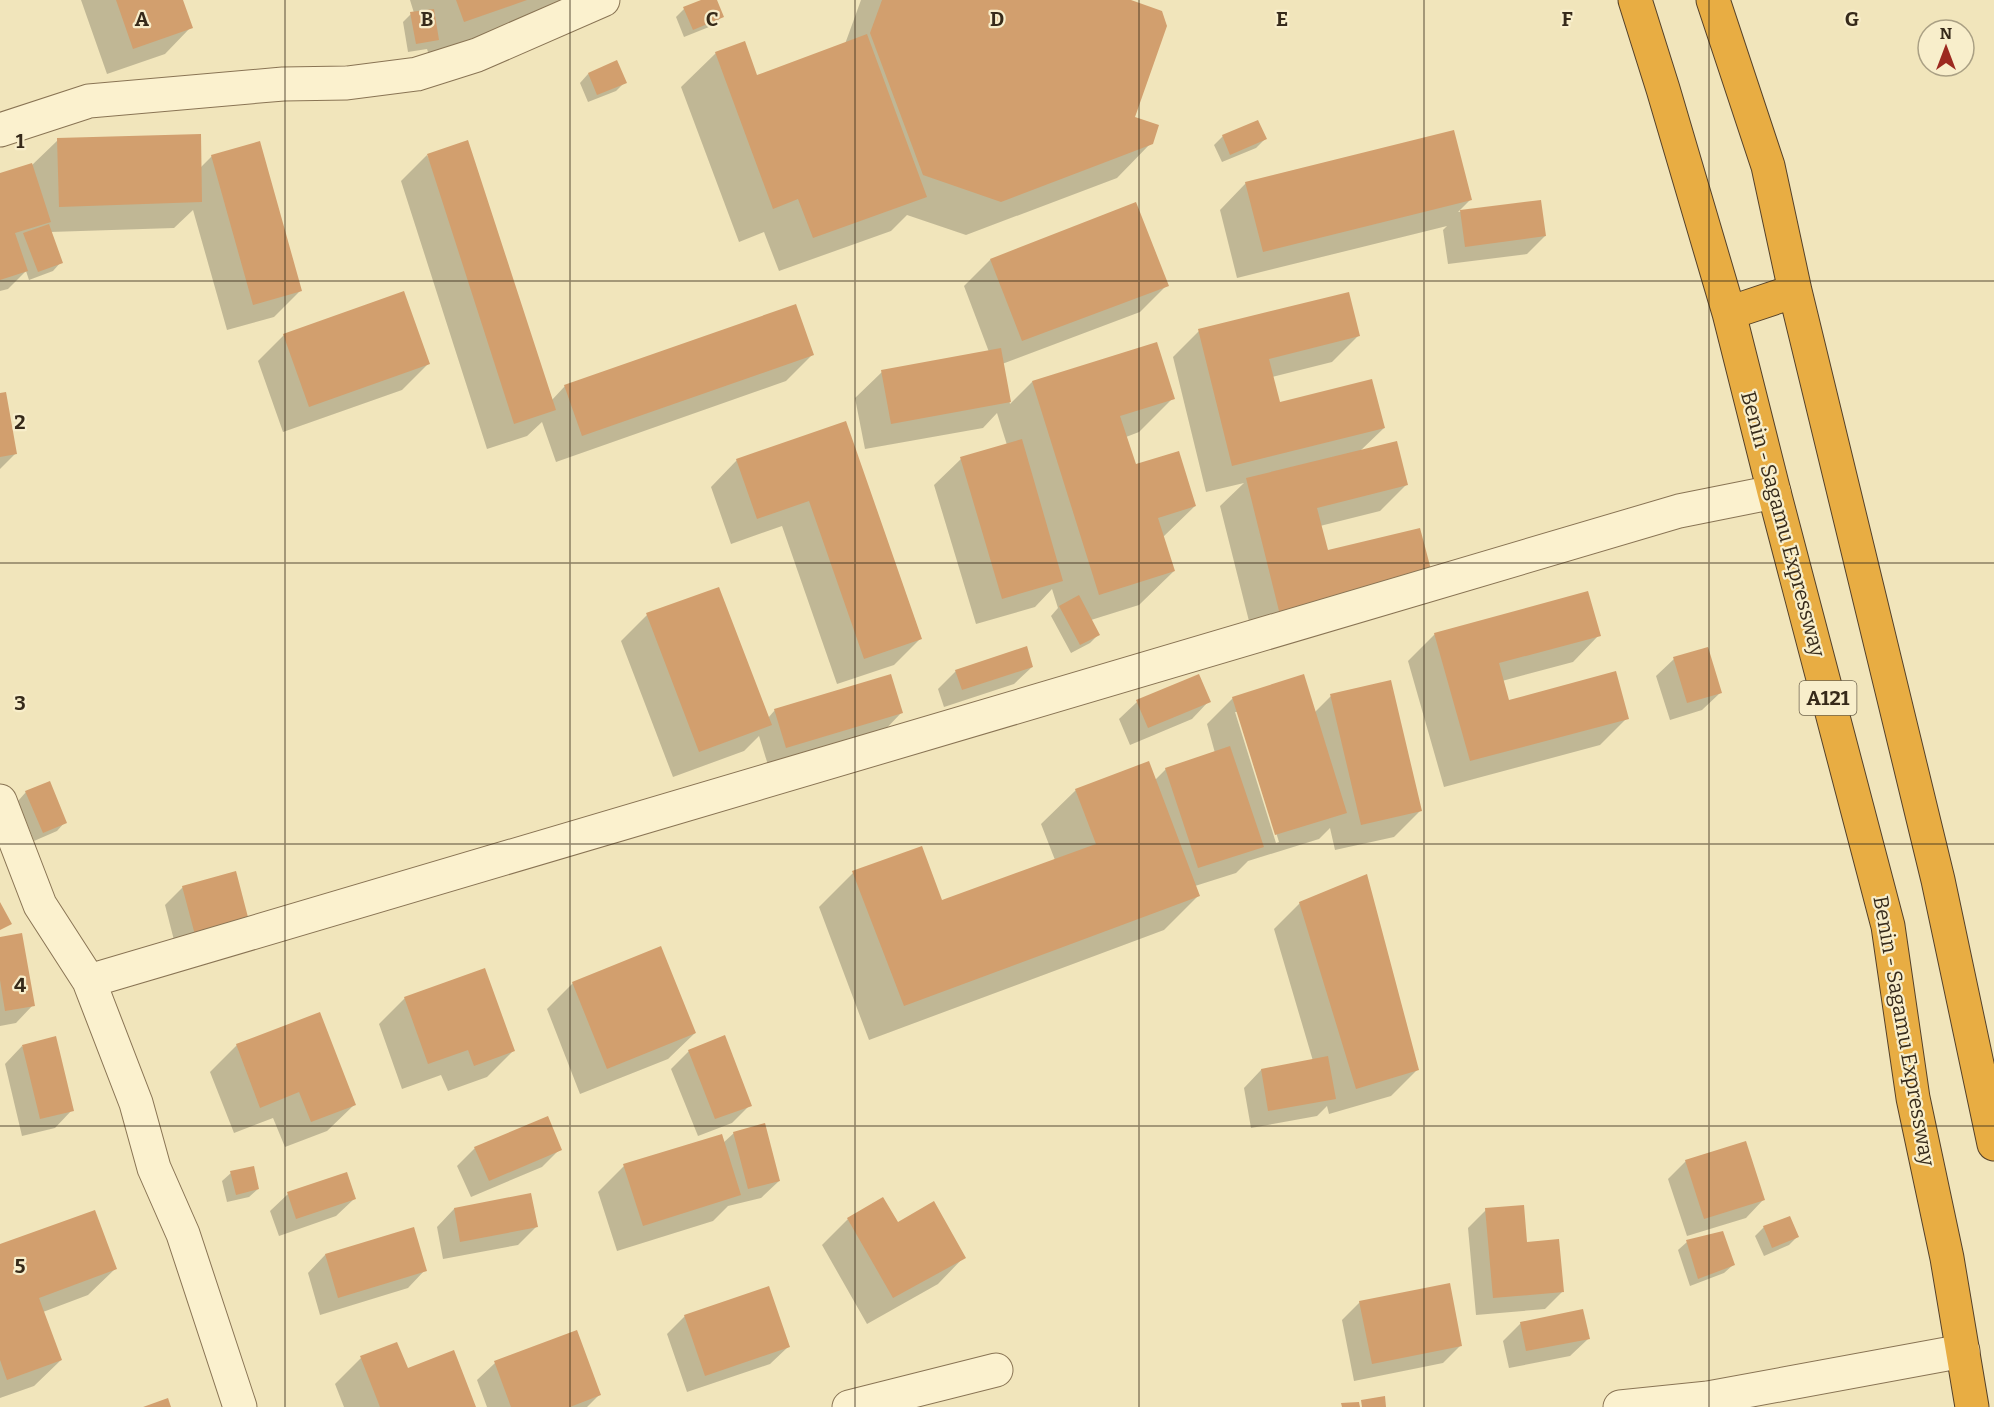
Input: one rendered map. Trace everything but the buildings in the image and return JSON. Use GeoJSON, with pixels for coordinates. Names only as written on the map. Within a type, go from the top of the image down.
{"type":"FeatureCollection","features":[{"type":"Feature","properties":{"kind":"highway","name":"Benin - Sagamu Expressway"},"geometry":{"type":"LineString","coordinates":[[1635,0],[1729,313],[1888,926],[1913,1098],[1947,1258],[1972,1407]]}},
{"type":"Feature","properties":{"kind":"highway"},"geometry":{"type":"LineString","coordinates":[[1713,0],[1768,166],[1795,291],[1938,880],[1994,1144]]}},
{"type":"Feature","properties":{"kind":"highway"},"geometry":{"type":"LineString","coordinates":[[1729,313],[1795,291]]}},
{"type":"Feature","properties":{"kind":"street"},"geometry":{"type":"LineString","coordinates":[[0,130],[89,101],[283,84],[348,83],[417,74],[477,55],[603,0]]}},
{"type":"Feature","properties":{"kind":"street"},"geometry":{"type":"LineString","coordinates":[[89,981],[1679,511],[1774,492]]}},
{"type":"Feature","properties":{"kind":"street"},"geometry":{"type":"LineString","coordinates":[[0,801],[40,905],[89,981],[136,1103],[154,1168],[183,1234],[240,1407]]}},
{"type":"Feature","properties":{"kind":"street"},"geometry":{"type":"LineString","coordinates":[[1620,1407],[1708,1398],[1963,1352]]}},
{"type":"Feature","properties":{"kind":"street"},"geometry":{"type":"LineString","coordinates":[[849,1407],[996,1370]]}}]}
